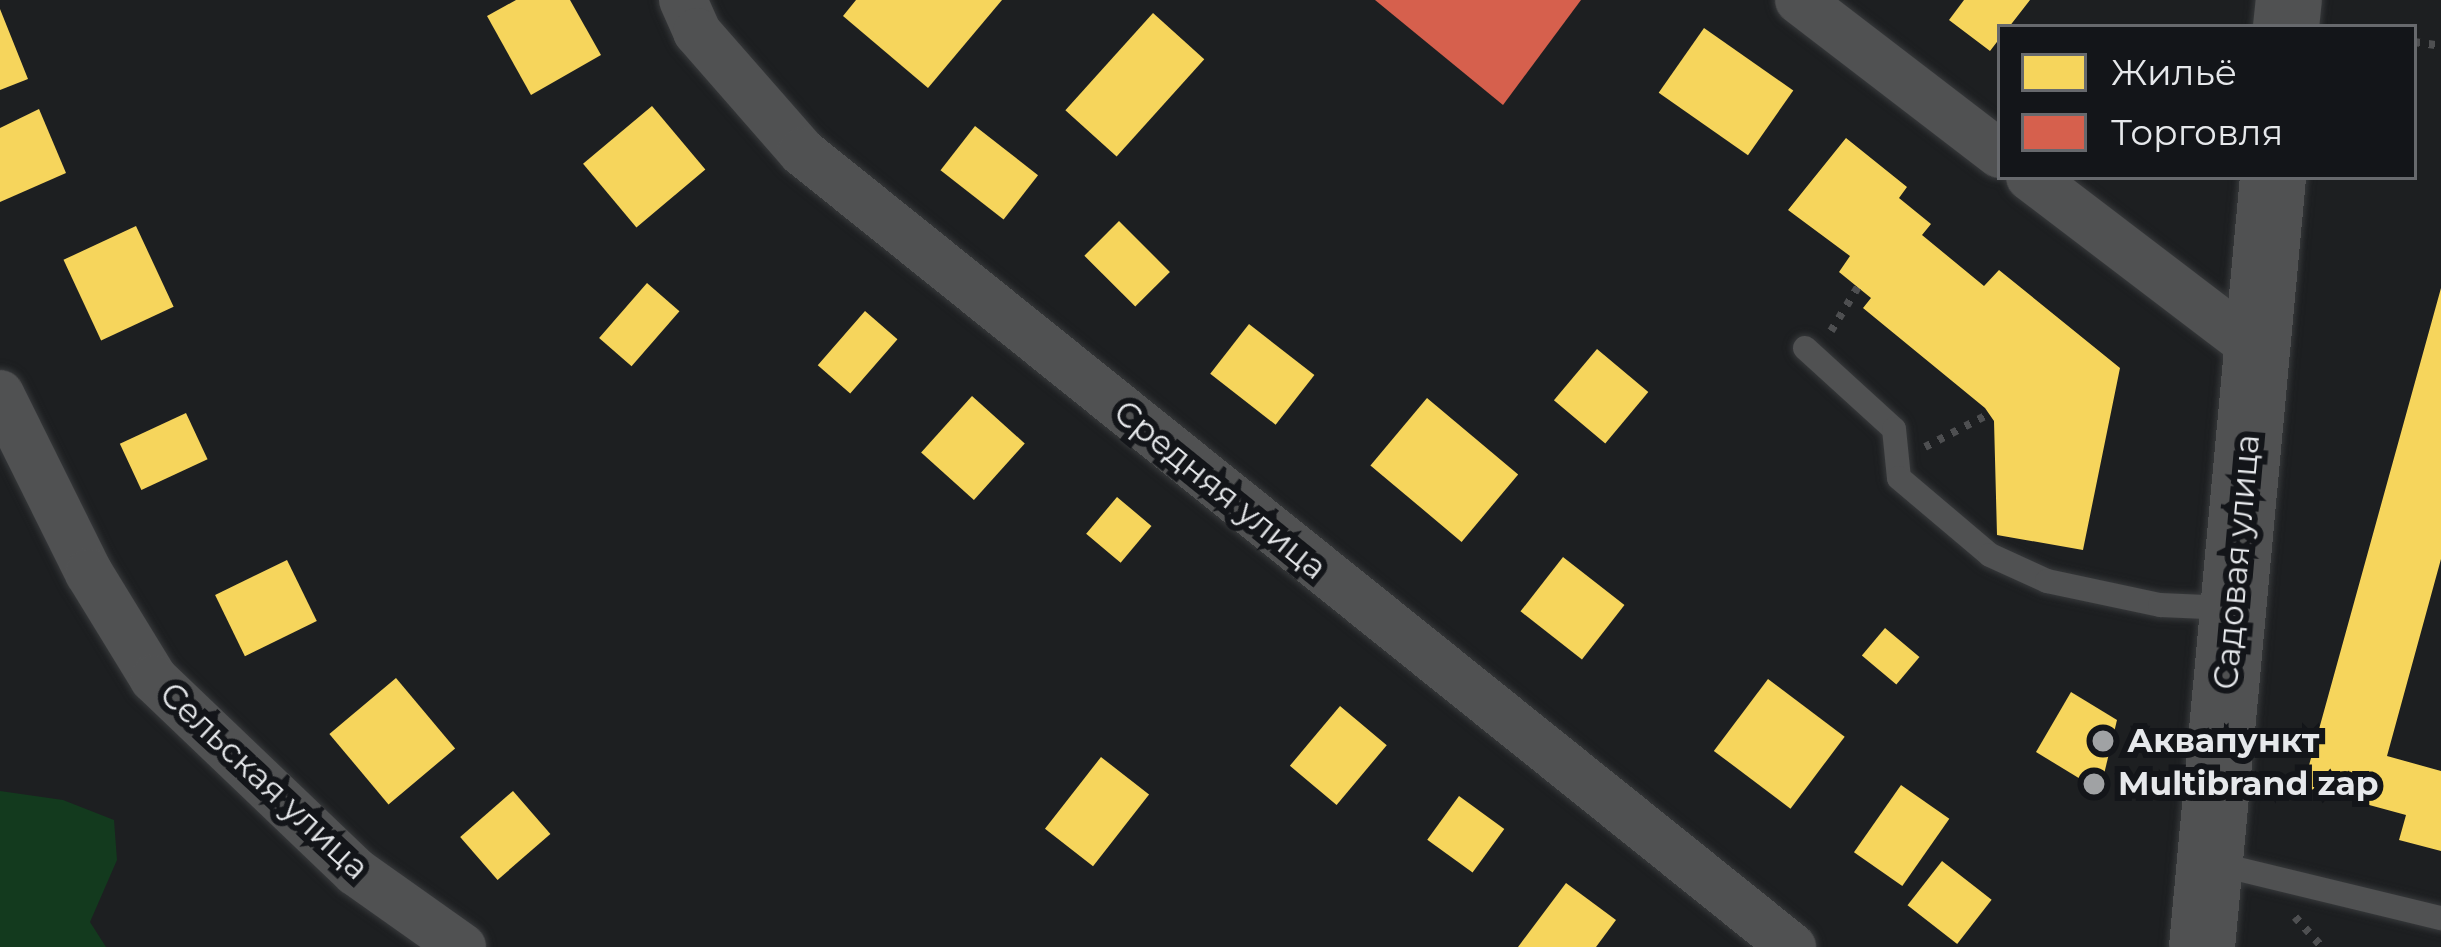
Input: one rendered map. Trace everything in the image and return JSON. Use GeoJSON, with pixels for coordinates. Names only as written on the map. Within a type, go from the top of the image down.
{"type":"FeatureCollection","features":[{"type":"Feature","properties":{"kind":"main road","name":"Садовая улица"},"geometry":{"type":"LineString","coordinates":[[2202,947],[2273,180]]}},
{"type":"Feature","properties":{"kind":"street","name":"Средняя улица"},"geometry":{"type":"LineString","coordinates":[[683,0],[697,32],[802,152],[1792,947]]}},
{"type":"Feature","properties":{"kind":"street"},"geometry":{"type":"LineString","coordinates":[[1799,0],[1997,152]]}},
{"type":"Feature","properties":{"kind":"street"},"geometry":{"type":"LineString","coordinates":[[2034,180],[2257,350]]}},
{"type":"Feature","properties":{"kind":"street","name":"Сельская улица"},"geometry":{"type":"LineString","coordinates":[[0,394],[89,573],[154,679],[356,872],[462,947]]}},
{"type":"Feature","properties":{"kind":"lane"},"geometry":{"type":"LineString","coordinates":[[1810,353],[1894,429],[1899,478],[1990,555],[2047,581],[2160,605],[2231,609]]}},
{"type":"Feature","properties":{"kind":"lane"},"geometry":{"type":"LineString","coordinates":[[2211,863],[2441,919]]}},
{"type":"Feature","properties":{"kind":"path"},"geometry":{"type":"LineString","coordinates":[[1810,353],[1858,287]]}},
{"type":"Feature","properties":{"kind":"path"},"geometry":{"type":"LineString","coordinates":[[1897,461],[1989,415]]}},
{"type":"Feature","properties":{"kind":"green space"},"geometry":{"type":"Polygon","coordinates":[[[0,791],[63,800],[114,820],[117,860],[90,922],[106,947],[0,947],[0,791]]]}},
{"type":"Feature","properties":{"kind":"building: Жильё"},"geometry":{"type":"Polygon","coordinates":[[[516,0],[570,0],[601,55],[531,95],[487,16],[516,0]]]}},
{"type":"Feature","properties":{"kind":"building: Жильё"},"geometry":{"type":"Polygon","coordinates":[[[856,0],[1002,0],[928,88],[843,16],[856,0]]]}},
{"type":"Feature","properties":{"kind":"building: Жильё"},"geometry":{"type":"Polygon","coordinates":[[[1964,0],[2030,0],[2011,24],[1997,24],[1997,42],[1990,51],[1949,20],[1964,0]]]}},
{"type":"Feature","properties":{"kind":"building: Жильё"},"geometry":{"type":"Polygon","coordinates":[[[0,9],[28,79],[0,90],[0,9]]]}},
{"type":"Feature","properties":{"kind":"building: Жильё"},"geometry":{"type":"Polygon","coordinates":[[[1153,13],[1204,59],[1117,157],[1065,110],[1153,13]]]}},
{"type":"Feature","properties":{"kind":"building: Жильё"},"geometry":{"type":"Polygon","coordinates":[[[1704,28],[1793,91],[1748,155],[1659,93],[1704,28]]]}},
{"type":"Feature","properties":{"kind":"building: Жильё"},"geometry":{"type":"Polygon","coordinates":[[[652,106],[705,170],[636,227],[583,164],[652,106]]]}},
{"type":"Feature","properties":{"kind":"building: Жильё"},"geometry":{"type":"Polygon","coordinates":[[[39,109],[66,173],[0,202],[0,128],[39,109]]]}},
{"type":"Feature","properties":{"kind":"building: Жильё"},"geometry":{"type":"Polygon","coordinates":[[[975,126],[1038,175],[1004,219],[941,170],[975,126]]]}},
{"type":"Feature","properties":{"kind":"building: Жильё"},"geometry":{"type":"Polygon","coordinates":[[[1846,138],[1907,187],[1899,198],[1931,224],[1922,235],[1984,286],[1999,270],[2120,368],[2083,550],[1997,535],[1994,421],[1985,408],[1863,308],[1871,298],[1839,272],[1850,256],[1788,210],[1846,138]]]}},
{"type":"Feature","properties":{"kind":"building: Жильё"},"geometry":{"type":"Polygon","coordinates":[[[1119,221],[1170,272],[1135,307],[1084,256],[1119,221]]]}},
{"type":"Feature","properties":{"kind":"building: Жильё"},"geometry":{"type":"Polygon","coordinates":[[[136,226],[174,307],[101,340],[63,260],[136,226]]]}},
{"type":"Feature","properties":{"kind":"building: Жильё"},"geometry":{"type":"Polygon","coordinates":[[[647,283],[679,311],[632,366],[599,338],[647,283]]]}},
{"type":"Feature","properties":{"kind":"building: Жильё"},"geometry":{"type":"Polygon","coordinates":[[[2441,288],[2441,559],[2387,756],[2441,771],[2441,851],[2399,840],[2406,815],[2303,787],[2441,288]]]}},
{"type":"Feature","properties":{"kind":"building: Жильё"},"geometry":{"type":"Polygon","coordinates":[[[865,311],[897,339],[850,394],[818,365],[865,311]]]}},
{"type":"Feature","properties":{"kind":"building: Жильё"},"geometry":{"type":"Polygon","coordinates":[[[1249,324],[1314,375],[1276,425],[1210,374],[1249,324]]]}},
{"type":"Feature","properties":{"kind":"building: Жильё"},"geometry":{"type":"Polygon","coordinates":[[[1597,349],[1648,392],[1605,443],[1554,400],[1597,349]]]}},
{"type":"Feature","properties":{"kind":"building: Жильё"},"geometry":{"type":"Polygon","coordinates":[[[972,396],[1025,444],[974,500],[921,452],[972,396]]]}},
{"type":"Feature","properties":{"kind":"building: Жильё"},"geometry":{"type":"Polygon","coordinates":[[[1427,398],[1518,474],[1462,542],[1370,465],[1427,398]]]}},
{"type":"Feature","properties":{"kind":"building: Жильё"},"geometry":{"type":"Polygon","coordinates":[[[186,413],[208,459],[141,490],[120,444],[186,413]]]}},
{"type":"Feature","properties":{"kind":"building: Жильё"},"geometry":{"type":"Polygon","coordinates":[[[1117,497],[1151,526],[1121,563],[1086,534],[1117,497]]]}},
{"type":"Feature","properties":{"kind":"building: Жильё"},"geometry":{"type":"Polygon","coordinates":[[[1563,557],[1624,605],[1582,659],[1521,611],[1563,557]]]}},
{"type":"Feature","properties":{"kind":"building: Жильё"},"geometry":{"type":"Polygon","coordinates":[[[287,560],[317,621],[245,656],[215,595],[287,560]]]}},
{"type":"Feature","properties":{"kind":"building: Жильё"},"geometry":{"type":"Polygon","coordinates":[[[1885,628],[1919,657],[1896,685],[1862,656],[1885,628]]]}},
{"type":"Feature","properties":{"kind":"building: Жильё"},"geometry":{"type":"Polygon","coordinates":[[[396,678],[455,748],[388,804],[329,734],[396,678]]]}},
{"type":"Feature","properties":{"kind":"building: Жильё"},"geometry":{"type":"Polygon","coordinates":[[[1768,679],[1845,737],[1791,809],[1714,751],[1768,679]]]}},
{"type":"Feature","properties":{"kind":"building: Жильё"},"geometry":{"type":"Polygon","coordinates":[[[2071,692],[2117,720],[2100,791],[2036,752],[2071,692]]]}},
{"type":"Feature","properties":{"kind":"building: Жильё"},"geometry":{"type":"Polygon","coordinates":[[[1340,706],[1387,745],[1337,805],[1290,766],[1340,706]]]}},
{"type":"Feature","properties":{"kind":"building: Жильё"},"geometry":{"type":"Polygon","coordinates":[[[1101,757],[1149,795],[1093,866],[1045,829],[1101,757]]]}},
{"type":"Feature","properties":{"kind":"building: Жильё"},"geometry":{"type":"Polygon","coordinates":[[[1901,785],[1949,819],[1902,886],[1854,852],[1901,785]]]}},
{"type":"Feature","properties":{"kind":"building: Жильё"},"geometry":{"type":"Polygon","coordinates":[[[513,791],[550,834],[498,880],[460,837],[513,791]]]}},
{"type":"Feature","properties":{"kind":"building: Жильё"},"geometry":{"type":"Polygon","coordinates":[[[1459,796],[1504,829],[1473,873],[1427,840],[1459,796]]]}},
{"type":"Feature","properties":{"kind":"building: Жильё"},"geometry":{"type":"Polygon","coordinates":[[[1942,861],[1992,900],[1957,944],[1908,905],[1942,861]]]}},
{"type":"Feature","properties":{"kind":"building: Жильё"},"geometry":{"type":"Polygon","coordinates":[[[1566,883],[1616,920],[1596,947],[1518,947],[1566,883]]]}},
{"type":"Feature","properties":{"kind":"building: Торговля"},"geometry":{"type":"Polygon","coordinates":[[[1375,0],[1581,0],[1503,105],[1375,0]]]}},
{"type":"Feature","properties":{"kind":"place","name":"Аквапункт"},"geometry":{"type":"Point","coordinates":[2103,741]}},
{"type":"Feature","properties":{"kind":"place","name":"Multibrand zap"},"geometry":{"type":"Point","coordinates":[2094,784]}}]}
